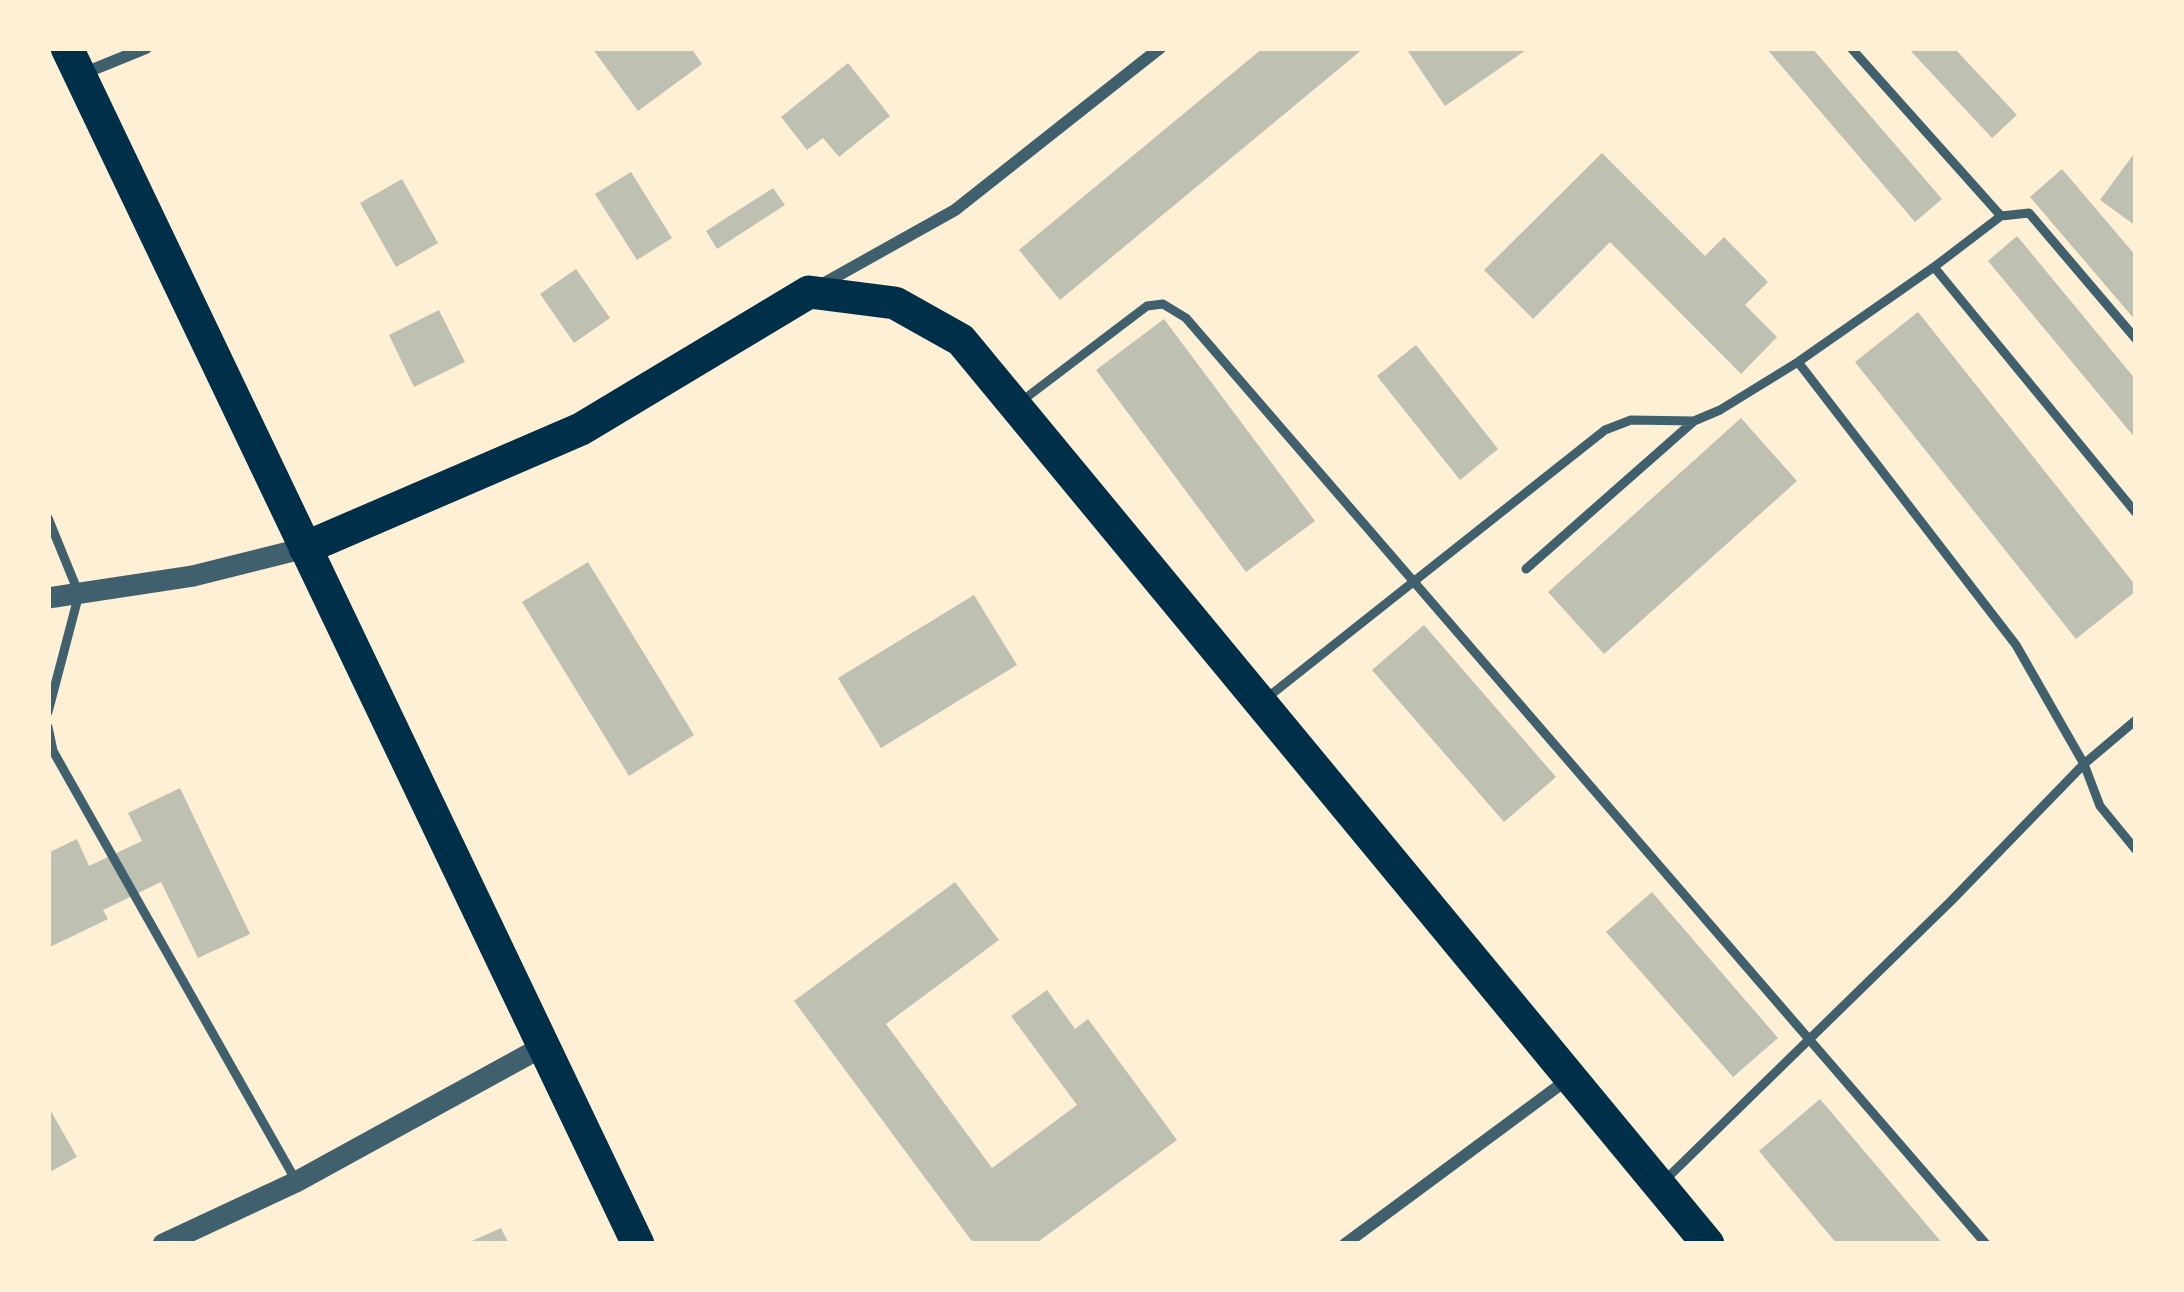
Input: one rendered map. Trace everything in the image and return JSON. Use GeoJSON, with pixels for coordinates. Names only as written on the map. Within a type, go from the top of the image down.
{"type":"FeatureCollection","features":[{"type":"Feature","properties":{"kind":"highway"},"geometry":{"type":"LineString","coordinates":[[74,62],[638,1244]]}},
{"type":"Feature","properties":{"kind":"highway"},"geometry":{"type":"LineString","coordinates":[[305,548],[581,430],[809,292],[895,303],[961,340],[1708,1244]]}},
{"type":"Feature","properties":{"kind":"street"},"geometry":{"type":"LineString","coordinates":[[74,62],[146,48]]}},
{"type":"Feature","properties":{"kind":"street"},"geometry":{"type":"LineString","coordinates":[[809,292],[955,210],[1160,48]]}},
{"type":"Feature","properties":{"kind":"street"},"geometry":{"type":"LineString","coordinates":[[48,598],[193,576],[305,548]]}},
{"type":"Feature","properties":{"kind":"street"},"geometry":{"type":"LineString","coordinates":[[163,1244],[296,1182],[542,1047]]}},
{"type":"Feature","properties":{"kind":"street"},"geometry":{"type":"LineString","coordinates":[[1345,1244],[1569,1078]]}},
{"type":"Feature","properties":{"kind":"lane"},"geometry":{"type":"LineString","coordinates":[[1851,48],[2001,216]]}},
{"type":"Feature","properties":{"kind":"lane"},"geometry":{"type":"LineString","coordinates":[[1526,568],[1694,421],[1798,362],[2001,216],[2029,213],[2136,339]]}},
{"type":"Feature","properties":{"kind":"lane"},"geometry":{"type":"LineString","coordinates":[[1934,267],[2136,514]]}},
{"type":"Feature","properties":{"kind":"lane"},"geometry":{"type":"LineString","coordinates":[[1015,406],[1147,306],[1163,304],[1186,318],[1986,1244]]}},
{"type":"Feature","properties":{"kind":"lane"},"geometry":{"type":"LineString","coordinates":[[1798,362],[2015,645],[2084,764],[2100,806],[2136,850]]}},
{"type":"Feature","properties":{"kind":"lane"},"geometry":{"type":"LineString","coordinates":[[1259,704],[1605,430],[1631,420],[1694,421]]}},
{"type":"Feature","properties":{"kind":"lane"},"geometry":{"type":"LineString","coordinates":[[48,518],[79,594],[48,712]]}},
{"type":"Feature","properties":{"kind":"lane"},"geometry":{"type":"LineString","coordinates":[[1659,1186],[2084,764],[2136,721]]}},
{"type":"Feature","properties":{"kind":"lane"},"geometry":{"type":"LineString","coordinates":[[48,727],[53,752],[296,1182]]}},
{"type":"Feature","properties":{"kind":"building"},"geometry":{"type":"Polygon","coordinates":[[[592,48],[691,48],[702,64],[638,111],[592,48]]]}},
{"type":"Feature","properties":{"kind":"building"},"geometry":{"type":"Polygon","coordinates":[[[1263,48],[1364,48],[1060,300],[1019,250],[1263,48]]]}},
{"type":"Feature","properties":{"kind":"building"},"geometry":{"type":"Polygon","coordinates":[[[1529,48],[1445,106],[1407,50],[1529,48]]]}},
{"type":"Feature","properties":{"kind":"building"},"geometry":{"type":"Polygon","coordinates":[[[1766,48],[1812,48],[1942,199],[1915,222],[1766,48]]]}},
{"type":"Feature","properties":{"kind":"building"},"geometry":{"type":"Polygon","coordinates":[[[1908,48],[1954,48],[2017,115],[1992,138],[1908,48]]]}},
{"type":"Feature","properties":{"kind":"building"},"geometry":{"type":"Polygon","coordinates":[[[848,63],[890,116],[839,157],[823,138],[807,150],[781,117],[848,63]]]}},
{"type":"Feature","properties":{"kind":"building"},"geometry":{"type":"Polygon","coordinates":[[[2136,151],[2136,226],[2100,200],[2136,151]]]}},
{"type":"Feature","properties":{"kind":"building"},"geometry":{"type":"Polygon","coordinates":[[[1602,153],[1705,256],[1724,237],[1768,282],[1745,305],[1777,337],[1741,374],[1610,242],[1533,319],[1484,270],[1602,153]]]}},
{"type":"Feature","properties":{"kind":"building"},"geometry":{"type":"Polygon","coordinates":[[[2062,169],[2136,256],[2136,321],[2030,197],[2062,169]]]}},
{"type":"Feature","properties":{"kind":"building"},"geometry":{"type":"Polygon","coordinates":[[[631,172],[672,238],[637,260],[595,194],[631,172]]]}},
{"type":"Feature","properties":{"kind":"building"},"geometry":{"type":"Polygon","coordinates":[[[402,179],[438,243],[396,267],[360,203],[402,179]]]}},
{"type":"Feature","properties":{"kind":"building"},"geometry":{"type":"Polygon","coordinates":[[[773,188],[785,205],[717,249],[706,231],[773,188]]]}},
{"type":"Feature","properties":{"kind":"building"},"geometry":{"type":"Polygon","coordinates":[[[2017,236],[2136,380],[2136,439],[1988,261],[2017,236]]]}},
{"type":"Feature","properties":{"kind":"building"},"geometry":{"type":"Polygon","coordinates":[[[576,269],[610,318],[574,343],[540,294],[576,269]]]}},
{"type":"Feature","properties":{"kind":"building"},"geometry":{"type":"Polygon","coordinates":[[[439,310],[465,362],[414,387],[389,335],[439,310]]]}},
{"type":"Feature","properties":{"kind":"building"},"geometry":{"type":"Polygon","coordinates":[[[1918,312],[2136,586],[2136,591],[2076,639],[1855,362],[1918,312]]]}},
{"type":"Feature","properties":{"kind":"building"},"geometry":{"type":"Polygon","coordinates":[[[1164,319],[1315,521],[1246,572],[1096,370],[1164,319]]]}},
{"type":"Feature","properties":{"kind":"building"},"geometry":{"type":"Polygon","coordinates":[[[1416,345],[1498,449],[1460,480],[1377,376],[1416,345]]]}},
{"type":"Feature","properties":{"kind":"building"},"geometry":{"type":"Polygon","coordinates":[[[1741,418],[1797,481],[1604,654],[1548,592],[1741,418]]]}},
{"type":"Feature","properties":{"kind":"building"},"geometry":{"type":"Polygon","coordinates":[[[588,562],[694,735],[629,776],[522,602],[588,562]]]}},
{"type":"Feature","properties":{"kind":"building"},"geometry":{"type":"Polygon","coordinates":[[[974,595],[1017,665],[881,748],[838,678],[974,595]]]}},
{"type":"Feature","properties":{"kind":"building"},"geometry":{"type":"Polygon","coordinates":[[[1424,625],[1556,777],[1504,822],[1372,670],[1424,625]]]}},
{"type":"Feature","properties":{"kind":"building"},"geometry":{"type":"Polygon","coordinates":[[[180,788],[250,934],[198,958],[161,882],[103,910],[108,919],[50,947],[48,853],[77,839],[89,866],[142,841],[128,813],[180,788]]]}},
{"type":"Feature","properties":{"kind":"building"},"geometry":{"type":"Polygon","coordinates":[[[955,882],[999,940],[886,1024],[992,1168],[1077,1105],[1011,1016],[1047,990],[1075,1029],[1088,1019],[1177,1140],[1035,1244],[974,1244],[794,1001],[955,882]]]}},
{"type":"Feature","properties":{"kind":"building"},"geometry":{"type":"Polygon","coordinates":[[[1652,892],[1778,1038],[1733,1077],[1606,932],[1652,892]]]}},
{"type":"Feature","properties":{"kind":"building"},"geometry":{"type":"Polygon","coordinates":[[[1820,1099],[1943,1244],[1837,1244],[1759,1151],[1820,1099]]]}},
{"type":"Feature","properties":{"kind":"building"},"geometry":{"type":"Polygon","coordinates":[[[48,1106],[77,1157],[48,1173],[48,1106]]]}},
{"type":"Feature","properties":{"kind":"building"},"geometry":{"type":"Polygon","coordinates":[[[501,1228],[509,1244],[465,1244],[501,1228]]]}}]}
